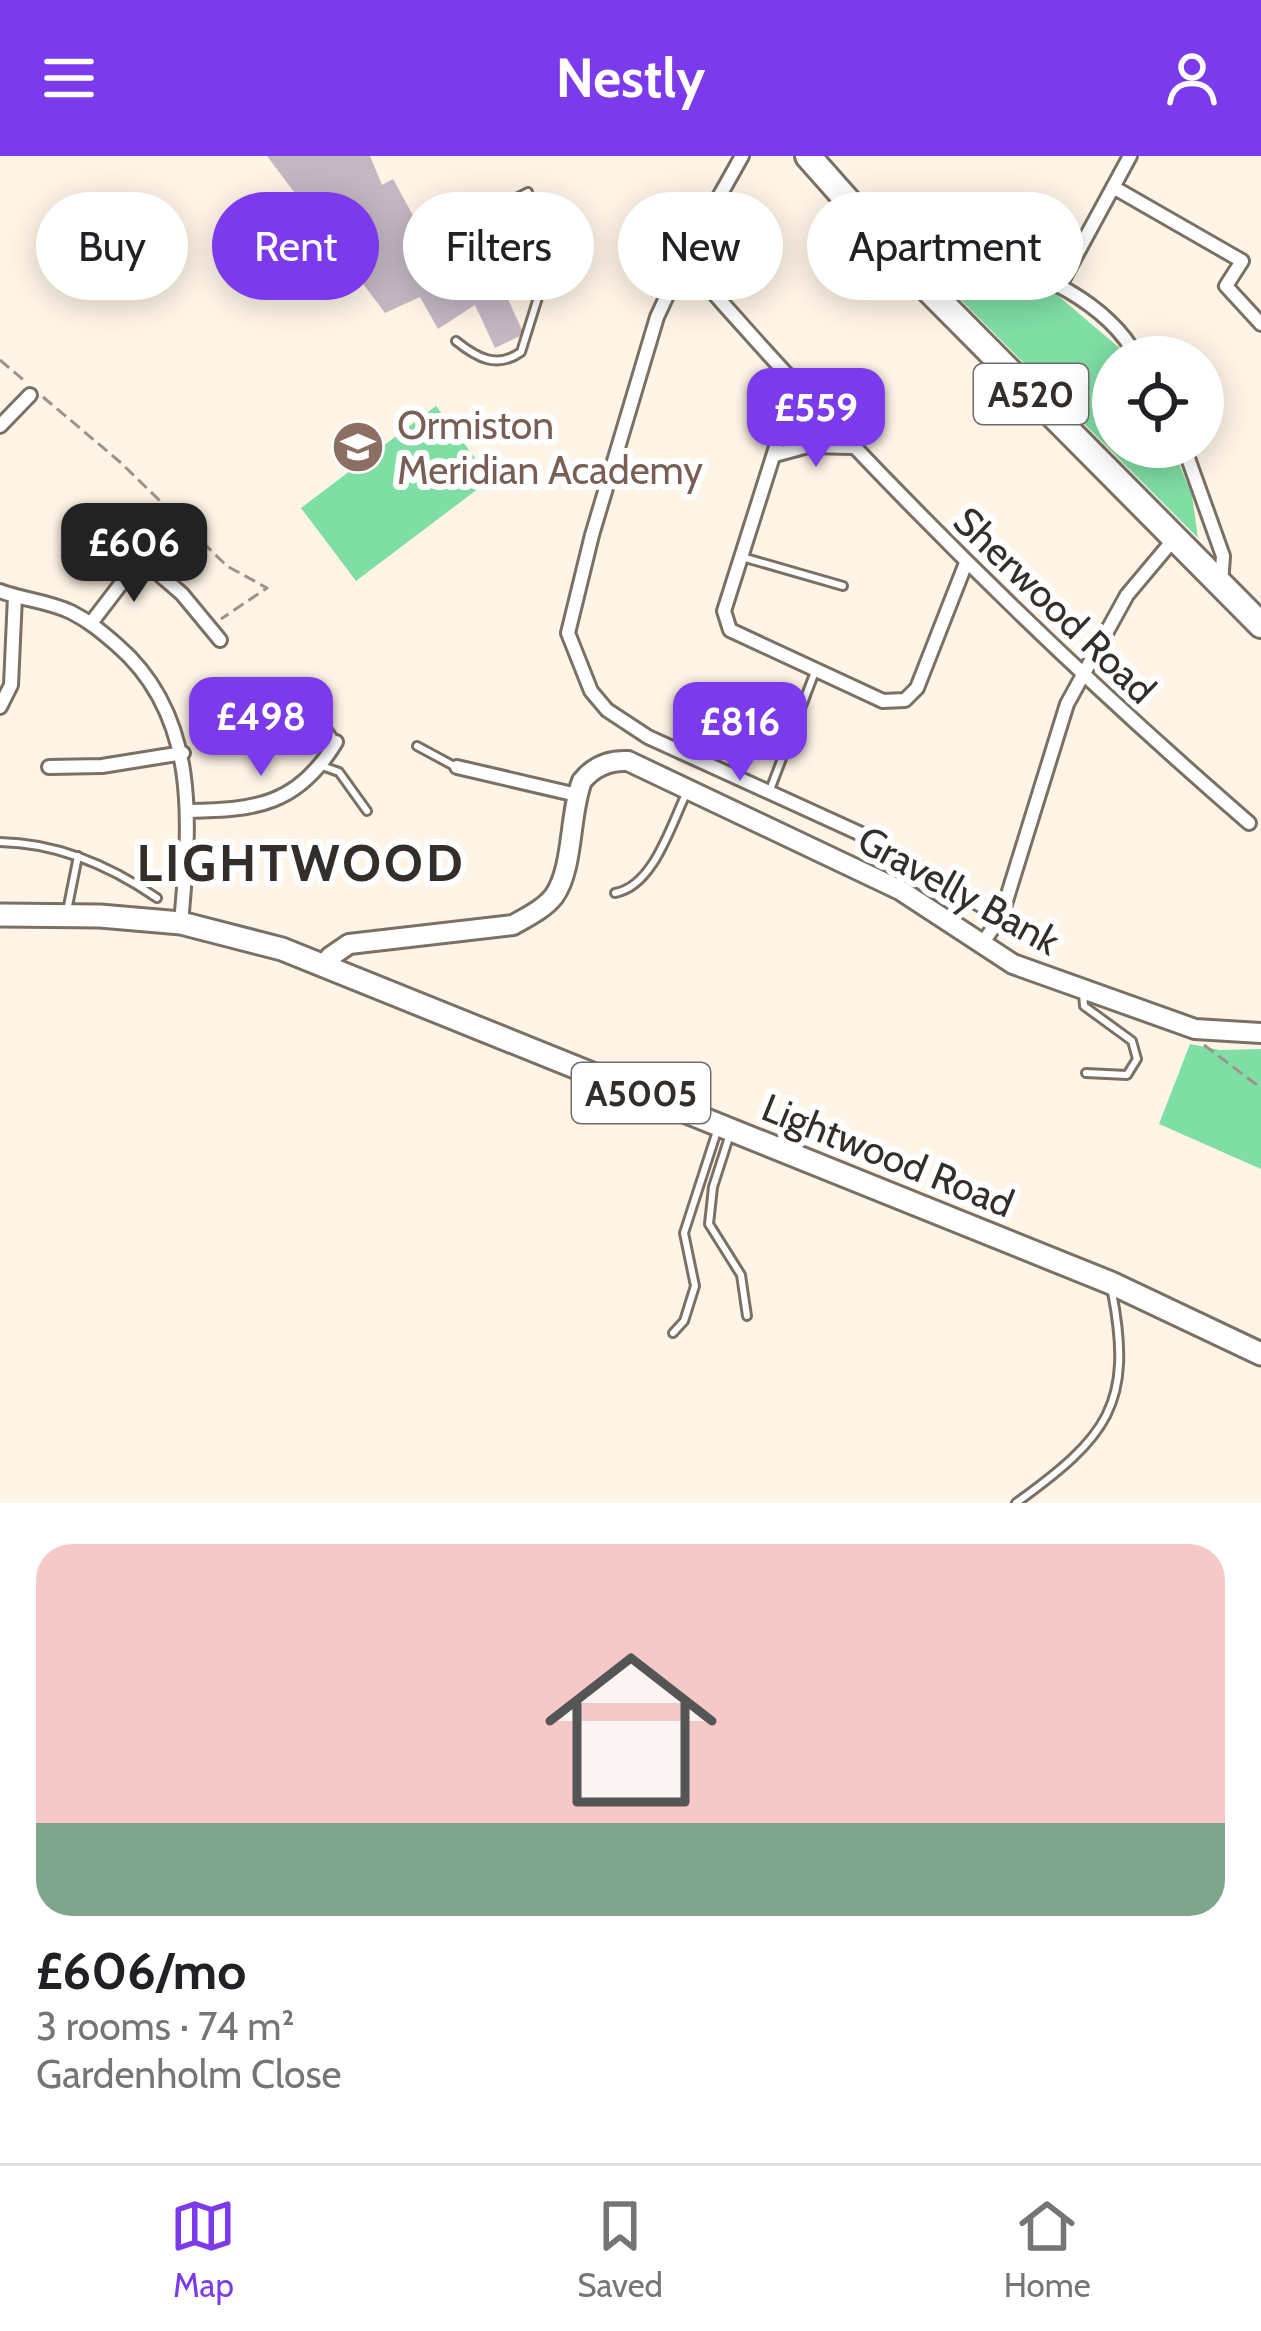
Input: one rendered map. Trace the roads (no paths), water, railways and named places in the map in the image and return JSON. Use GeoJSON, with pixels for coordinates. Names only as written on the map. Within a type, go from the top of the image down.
{"type":"FeatureCollection","features":[{"type":"Feature","properties":{"kind":"highway","name":"A520"},"geometry":{"type":"LineString","coordinates":[[808,156],[840,192]]}},
{"type":"Feature","properties":{"kind":"highway","name":"A520"},"geometry":{"type":"LineString","coordinates":[[939,300],[1261,625]]}},
{"type":"Feature","properties":{"kind":"main road","name":"Lightwood Road"},"geometry":{"type":"LineString","coordinates":[[0,915],[67,914],[181,923],[325,965],[1111,1283],[1261,1354]]}},
{"type":"Feature","properties":{"kind":"street"},"geometry":{"type":"LineString","coordinates":[[722,192],[742,156]]}},
{"type":"Feature","properties":{"kind":"street"},"geometry":{"type":"LineString","coordinates":[[1083,242],[1130,156]]}},
{"type":"Feature","properties":{"kind":"street"},"geometry":{"type":"LineString","coordinates":[[1113,187],[1242,261],[1226,286],[1261,324]]}},
{"type":"Feature","properties":{"kind":"street"},"geometry":{"type":"LineString","coordinates":[[665,300],[592,535],[568,633],[591,691],[607,710],[648,737],[860,834],[1000,917]]}},
{"type":"Feature","properties":{"kind":"street","name":"Sherwood Road"},"geometry":{"type":"LineString","coordinates":[[720,300],[795,387],[966,563],[1249,823]]}},
{"type":"Feature","properties":{"kind":"street"},"geometry":{"type":"LineString","coordinates":[[1079,300],[1124,336]]}},
{"type":"Feature","properties":{"kind":"street"},"geometry":{"type":"LineString","coordinates":[[795,387],[724,610],[726,625],[883,701],[896,703],[911,697],[966,563]]}},
{"type":"Feature","properties":{"kind":"street"},"geometry":{"type":"LineString","coordinates":[[0,426],[22,397]]}},
{"type":"Feature","properties":{"kind":"street"},"geometry":{"type":"LineString","coordinates":[[775,455],[808,446],[852,447]]}},
{"type":"Feature","properties":{"kind":"street"},"geometry":{"type":"LineString","coordinates":[[1192,468],[1223,556],[1221,585]]}},
{"type":"Feature","properties":{"kind":"street"},"geometry":{"type":"LineString","coordinates":[[74,528],[108,530],[182,594],[220,640]]}},
{"type":"Feature","properties":{"kind":"street"},"geometry":{"type":"LineString","coordinates":[[981,946],[1000,917],[1067,704],[1127,595],[1174,539]]}},
{"type":"Feature","properties":{"kind":"street"},"geometry":{"type":"LineString","coordinates":[[91,623],[140,559]]}},
{"type":"Feature","properties":{"kind":"street"},"geometry":{"type":"LineString","coordinates":[[0,591],[40,600],[91,623],[129,655],[166,707],[183,753],[188,811],[181,923]]}},
{"type":"Feature","properties":{"kind":"street"},"geometry":{"type":"LineString","coordinates":[[0,707],[11,685],[15,596]]}},
{"type":"Feature","properties":{"kind":"street"},"geometry":{"type":"LineString","coordinates":[[188,811],[253,810],[293,790],[322,766],[336,742]]}},
{"type":"Feature","properties":{"kind":"street"},"geometry":{"type":"LineString","coordinates":[[49,767],[65,776],[183,753]]}},
{"type":"Feature","properties":{"kind":"street","name":"Gravelly Bank"},"geometry":{"type":"LineString","coordinates":[[577,795],[591,770],[615,760],[628,761],[899,890],[1013,964],[1187,1027],[1261,1033]]}},
{"type":"Feature","properties":{"kind":"street"},"geometry":{"type":"LineString","coordinates":[[325,965],[349,944],[513,925],[554,896],[562,878],[577,795],[458,767]]}},
{"type":"Feature","properties":{"kind":"lane"},"geometry":{"type":"LineString","coordinates":[[456,341],[478,359],[509,361],[521,352],[537,300]]}},
{"type":"Feature","properties":{"kind":"lane"},"geometry":{"type":"LineString","coordinates":[[742,557],[843,586]]}},
{"type":"Feature","properties":{"kind":"lane"},"geometry":{"type":"LineString","coordinates":[[768,793],[816,669]]}},
{"type":"Feature","properties":{"kind":"lane"},"geometry":{"type":"LineString","coordinates":[[295,706],[321,719],[336,742]]}},
{"type":"Feature","properties":{"kind":"lane"},"geometry":{"type":"LineString","coordinates":[[417,746],[458,767]]}},
{"type":"Feature","properties":{"kind":"lane"},"geometry":{"type":"LineString","coordinates":[[322,766],[339,772],[368,812]]}},
{"type":"Feature","properties":{"kind":"lane"},"geometry":{"type":"LineString","coordinates":[[615,893],[632,889],[644,875],[689,788]]}},
{"type":"Feature","properties":{"kind":"lane"},"geometry":{"type":"LineString","coordinates":[[0,842],[46,846],[78,856],[157,898]]}},
{"type":"Feature","properties":{"kind":"lane"},"geometry":{"type":"LineString","coordinates":[[67,914],[78,856]]}},
{"type":"Feature","properties":{"kind":"lane"},"geometry":{"type":"LineString","coordinates":[[1083,989],[1084,1006],[1132,1041],[1137,1059],[1126,1075],[1085,1073]]}},
{"type":"Feature","properties":{"kind":"lane"},"geometry":{"type":"LineString","coordinates":[[725,1128],[709,1224],[741,1275],[747,1316]]}},
{"type":"Feature","properties":{"kind":"lane"},"geometry":{"type":"LineString","coordinates":[[673,1333],[693,1298],[695,1274],[688,1261],[685,1233],[725,1128]]}},
{"type":"Feature","properties":{"kind":"lane"},"geometry":{"type":"LineString","coordinates":[[1016,1503],[1050,1479],[1087,1443],[1114,1405],[1122,1343],[1111,1283]]}},
{"type":"Feature","properties":{"kind":"place","name":"Ormiston Meridian Academy"},"geometry":{"type":"Point","coordinates":[358,447]}},
{"type":"Feature","properties":{"kind":"district","name":"LIGHTWOOD"},"geometry":{"type":"Point","coordinates":[301,863]}}]}
